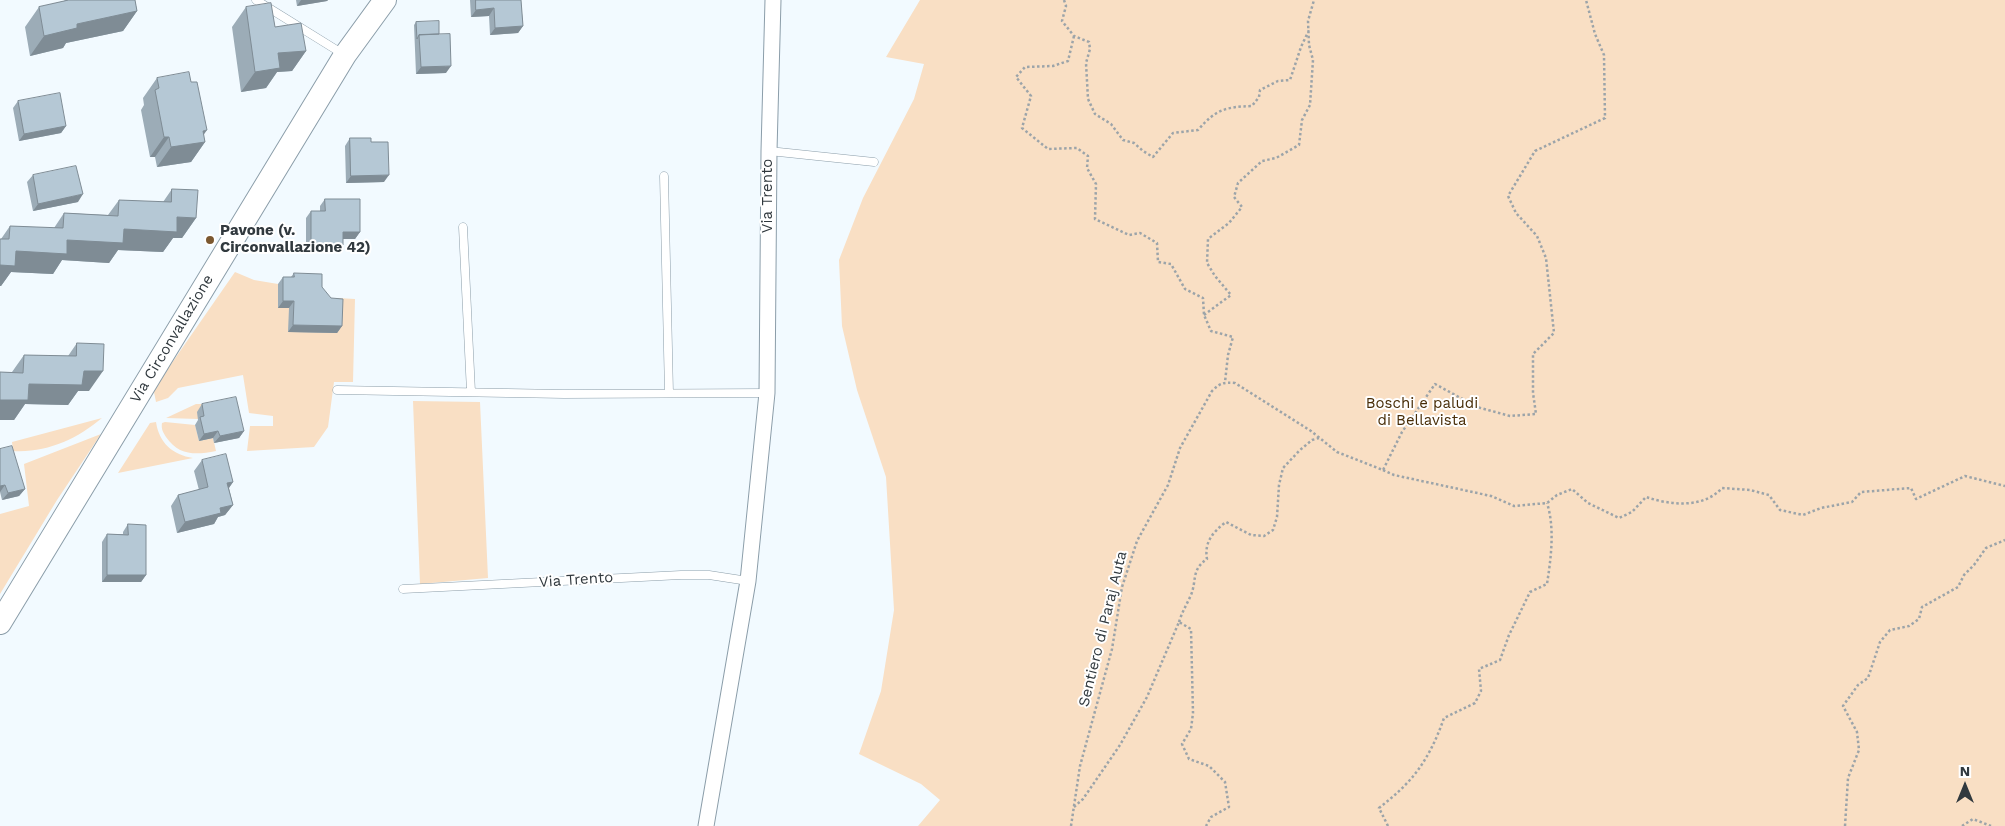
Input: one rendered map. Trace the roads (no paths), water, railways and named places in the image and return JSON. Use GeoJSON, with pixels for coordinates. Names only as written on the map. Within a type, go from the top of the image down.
{"type":"FeatureCollection","features":[{"type":"Feature","properties":{"kind":"main road","name":"Via Circonvallazione"},"geometry":{"type":"LineString","coordinates":[[0,623],[345,55],[385,0]]}},
{"type":"Feature","properties":{"kind":"street","name":"Via Trento"},"geometry":{"type":"LineString","coordinates":[[706,826],[748,581],[767,392],[769,152],[773,0]]}},
{"type":"Feature","properties":{"kind":"lane"},"geometry":{"type":"LineString","coordinates":[[256,0],[345,55]]}},
{"type":"Feature","properties":{"kind":"lane"},"geometry":{"type":"LineString","coordinates":[[769,152],[874,162]]}},
{"type":"Feature","properties":{"kind":"lane"},"geometry":{"type":"LineString","coordinates":[[664,176],[669,393]]}},
{"type":"Feature","properties":{"kind":"lane"},"geometry":{"type":"LineString","coordinates":[[463,227],[471,392]]}},
{"type":"Feature","properties":{"kind":"lane"},"geometry":{"type":"LineString","coordinates":[[337,390],[767,392]]}},
{"type":"Feature","properties":{"kind":"lane","name":"Via Trento"},"geometry":{"type":"LineString","coordinates":[[403,589],[681,575],[709,575],[748,581]]}},
{"type":"Feature","properties":{"kind":"place","name":"Pavone (v. Circonvallazione 42)"},"geometry":{"type":"Point","coordinates":[210,240]}},
{"type":"Feature","properties":{"kind":"park label","name":"Boschi e paludi di Bellavista"},"geometry":{"type":"Point","coordinates":[1422,412]}}]}
